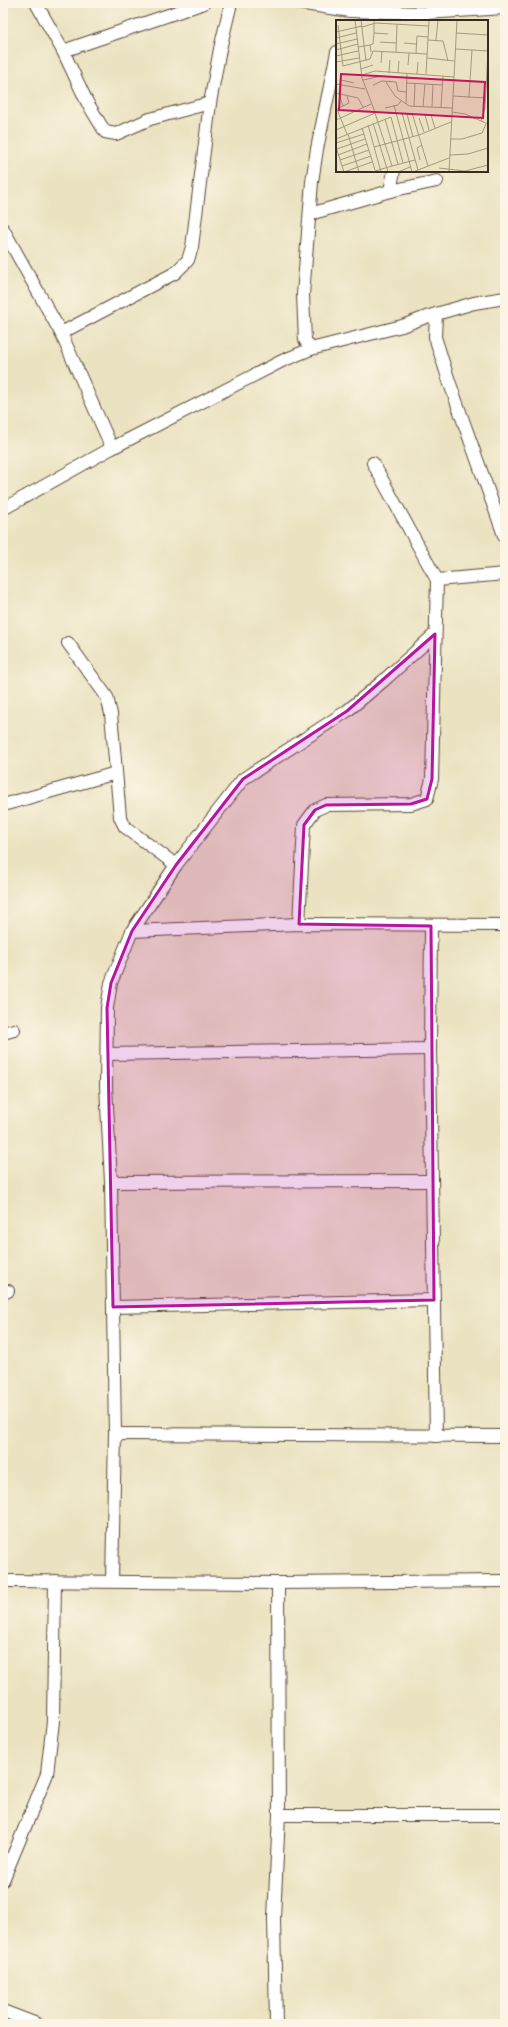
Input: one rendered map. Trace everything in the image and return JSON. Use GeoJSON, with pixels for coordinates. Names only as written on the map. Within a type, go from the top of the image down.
{"type":"FeatureCollection","features":[{"type":"Feature","properties":{"kind":"street"},"geometry":{"type":"LineString","coordinates":[[36,3],[63,51],[87,102],[105,132],[116,134],[150,119],[210,102]]}},
{"type":"Feature","properties":{"kind":"street"},"geometry":{"type":"LineString","coordinates":[[63,51],[204,3]]}},
{"type":"Feature","properties":{"kind":"street"},"geometry":{"type":"LineString","coordinates":[[61,333],[175,274],[188,260],[192,247],[200,192],[210,102],[220,49],[231,3]]}},
{"type":"Feature","properties":{"kind":"street"},"geometry":{"type":"LineString","coordinates":[[298,3],[349,12],[425,17],[505,8]]}},
{"type":"Feature","properties":{"kind":"street"},"geometry":{"type":"LineString","coordinates":[[311,349],[304,340],[303,295],[312,182],[317,149],[336,57]]}},
{"type":"Feature","properties":{"kind":"street"},"geometry":{"type":"LineString","coordinates":[[390,191],[394,172]]}},
{"type":"Feature","properties":{"kind":"street"},"geometry":{"type":"LineString","coordinates":[[310,214],[390,191],[437,181]]}},
{"type":"Feature","properties":{"kind":"street"},"geometry":{"type":"LineString","coordinates":[[3,229],[61,333],[112,448]]}},
{"type":"Feature","properties":{"kind":"street"},"geometry":{"type":"LineString","coordinates":[[3,509],[112,448],[282,361],[311,349],[402,326],[474,303],[505,298]]}},
{"type":"Feature","properties":{"kind":"street"},"geometry":{"type":"LineString","coordinates":[[431,316],[435,336],[449,381],[505,538]]}},
{"type":"Feature","properties":{"kind":"street"},"geometry":{"type":"LineString","coordinates":[[299,924],[304,826],[315,810],[326,805],[411,804],[427,799],[432,779],[437,580],[373,463]]}},
{"type":"Feature","properties":{"kind":"street"},"geometry":{"type":"LineString","coordinates":[[437,580],[505,574]]}},
{"type":"Feature","properties":{"kind":"street"},"geometry":{"type":"LineString","coordinates":[[112,1581],[114,1434],[113,1307],[107,1054],[107,1008],[111,984],[132,931],[176,865],[243,779],[347,711],[382,682],[435,634]]}},
{"type":"Feature","properties":{"kind":"street"},"geometry":{"type":"LineString","coordinates":[[68,644],[107,698],[111,714],[120,817],[125,827],[176,865]]}},
{"type":"Feature","properties":{"kind":"street"},"geometry":{"type":"LineString","coordinates":[[3,805],[116,773]]}},
{"type":"Feature","properties":{"kind":"street"},"geometry":{"type":"LineString","coordinates":[[132,931],[299,924],[505,926]]}},
{"type":"Feature","properties":{"kind":"street"},"geometry":{"type":"LineString","coordinates":[[431,926],[430,1049],[436,1436]]}},
{"type":"Feature","properties":{"kind":"street"},"geometry":{"type":"LineString","coordinates":[[107,1054],[430,1049]]}},
{"type":"Feature","properties":{"kind":"street"},"geometry":{"type":"LineString","coordinates":[[111,1182],[432,1181]]}},
{"type":"Feature","properties":{"kind":"street"},"geometry":{"type":"LineString","coordinates":[[113,1307],[434,1300]]}},
{"type":"Feature","properties":{"kind":"street"},"geometry":{"type":"LineString","coordinates":[[114,1434],[505,1436]]}},
{"type":"Feature","properties":{"kind":"street"},"geometry":{"type":"LineString","coordinates":[[3,1581],[278,1583],[505,1581]]}},
{"type":"Feature","properties":{"kind":"street"},"geometry":{"type":"LineString","coordinates":[[3,1880],[47,1774],[53,1721],[55,1581]]}},
{"type":"Feature","properties":{"kind":"street"},"geometry":{"type":"LineString","coordinates":[[276,2024],[274,1918],[279,1815],[278,1583]]}},
{"type":"Feature","properties":{"kind":"street"},"geometry":{"type":"LineString","coordinates":[[279,1815],[505,1815]]}},
{"type":"Feature","properties":{"kind":"street"},"geometry":{"type":"LineString","coordinates":[[3,2011],[38,2024]]}},
{"type":"Feature","properties":{"kind":"highlighted area"},"geometry":{"type":"Polygon","coordinates":[[[435,634],[432,779],[427,799],[411,804],[326,805],[315,810],[304,825],[299,924],[431,926],[434,1300],[113,1307],[107,1008],[111,983],[132,931],[176,865],[243,779],[347,711],[435,634]]]}}]}
